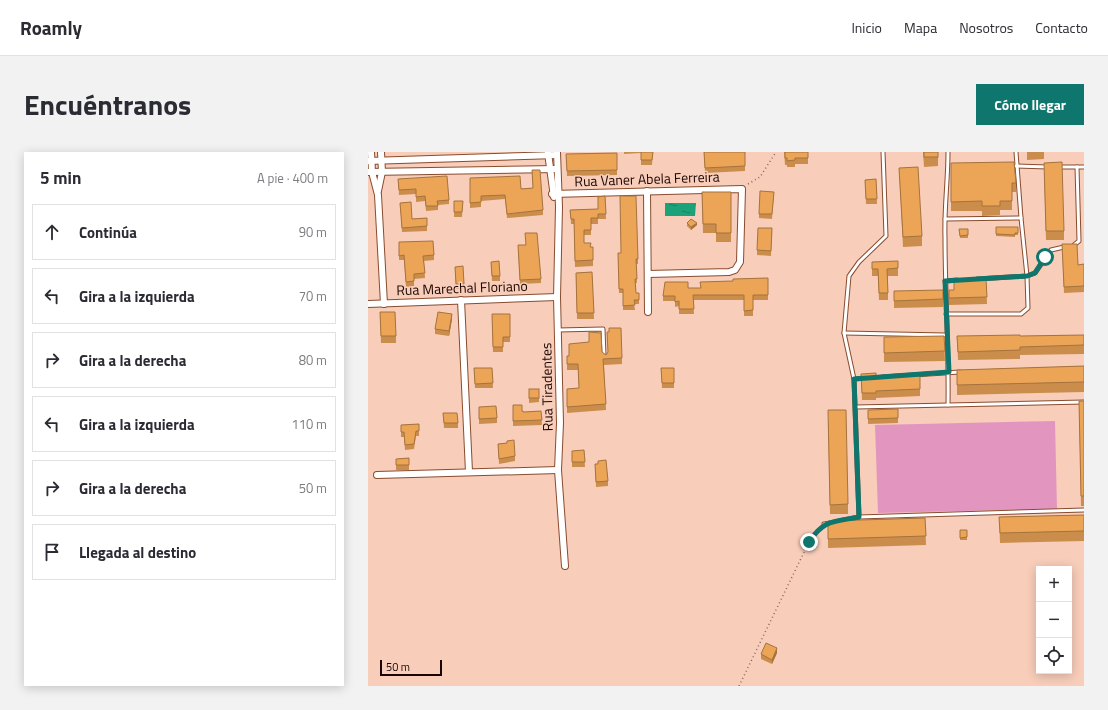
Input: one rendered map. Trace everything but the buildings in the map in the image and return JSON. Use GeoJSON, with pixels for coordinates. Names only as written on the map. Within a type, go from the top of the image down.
{"type":"FeatureCollection","features":[{"type":"Feature","properties":{"kind":"street"},"geometry":{"type":"LineString","coordinates":[[371,152],[370,172],[378,195]]}},
{"type":"Feature","properties":{"kind":"street"},"geometry":{"type":"LineString","coordinates":[[381,152],[382,172],[378,195],[384,304]]}},
{"type":"Feature","properties":{"kind":"street","name":"Rua Tiradentes"},"geometry":{"type":"LineString","coordinates":[[548,153],[549,170],[559,207],[557,297],[560,423],[558,470],[565,566]]}},
{"type":"Feature","properties":{"kind":"street"},"geometry":{"type":"LineString","coordinates":[[370,161],[557,153]]}},
{"type":"Feature","properties":{"kind":"street","name":"Rua Tiradentes"},"geometry":{"type":"LineString","coordinates":[[556,194],[558,170],[557,153]]}},
{"type":"Feature","properties":{"kind":"street"},"geometry":{"type":"LineString","coordinates":[[370,172],[558,170]]}},
{"type":"Feature","properties":{"kind":"street"},"geometry":{"type":"LineString","coordinates":[[648,274],[729,272],[735,270],[740,262],[742,189]]}},
{"type":"Feature","properties":{"kind":"street","name":"Rua Vaner Abela Ferreira"},"geometry":{"type":"LineString","coordinates":[[556,194],[742,189]]}},
{"type":"Feature","properties":{"kind":"street"},"geometry":{"type":"LineString","coordinates":[[648,191],[648,312]]}},
{"type":"Feature","properties":{"kind":"street","name":"Rua Marechal Floriano"},"geometry":{"type":"LineString","coordinates":[[368,304],[557,297]]}},
{"type":"Feature","properties":{"kind":"street"},"geometry":{"type":"LineString","coordinates":[[461,300],[469,472]]}},
{"type":"Feature","properties":{"kind":"street"},"geometry":{"type":"LineString","coordinates":[[377,474],[558,470]]}},
{"type":"Feature","properties":{"kind":"lane"},"geometry":{"type":"LineString","coordinates":[[859,517],[854,379],[844,333],[848,276],[859,262],[886,236],[883,152]]}},
{"type":"Feature","properties":{"kind":"lane"},"geometry":{"type":"LineString","coordinates":[[948,152],[944,219],[946,335],[949,372],[948,405]]}},
{"type":"Feature","properties":{"kind":"lane"},"geometry":{"type":"LineString","coordinates":[[946,314],[1024,313],[1028,308],[1027,276],[1016,152]]}},
{"type":"Feature","properties":{"kind":"lane"},"geometry":{"type":"LineString","coordinates":[[1009,166],[1084,167]]}},
{"type":"Feature","properties":{"kind":"lane"},"geometry":{"type":"LineString","coordinates":[[975,279],[1027,276],[1035,273],[1051,250],[1074,245],[1079,240],[1077,167]]}},
{"type":"Feature","properties":{"kind":"lane"},"geometry":{"type":"LineString","coordinates":[[948,168],[956,168]]}},
{"type":"Feature","properties":{"kind":"lane"},"geometry":{"type":"LineString","coordinates":[[944,219],[1021,218]]}},
{"type":"Feature","properties":{"kind":"lane"},"geometry":{"type":"LineString","coordinates":[[945,281],[960,280]]}},
{"type":"Feature","properties":{"kind":"lane"},"geometry":{"type":"LineString","coordinates":[[558,330],[603,329],[605,358]]}},
{"type":"Feature","properties":{"kind":"lane"},"geometry":{"type":"LineString","coordinates":[[844,333],[946,335]]}},
{"type":"Feature","properties":{"kind":"lane"},"geometry":{"type":"LineString","coordinates":[[878,377],[964,372]]}},
{"type":"Feature","properties":{"kind":"lane"},"geometry":{"type":"LineString","coordinates":[[854,379],[870,378]]}},
{"type":"Feature","properties":{"kind":"lane"},"geometry":{"type":"LineString","coordinates":[[856,407],[1084,402]]}},
{"type":"Feature","properties":{"kind":"lane"},"geometry":{"type":"LineString","coordinates":[[824,524],[859,517],[1084,510]]}},
{"type":"Feature","properties":{"kind":"path"},"geometry":{"type":"LineString","coordinates":[[742,189],[760,177],[776,152]]}},
{"type":"Feature","properties":{"kind":"path"},"geometry":{"type":"LineString","coordinates":[[739,686],[809,542],[815,532],[824,524]]}},
{"type":"Feature","properties":{"kind":"shaded area"},"geometry":{"type":"Polygon","coordinates":[[[1055,421],[1057,509],[878,513],[875,425],[1055,421]]]}},
{"type":"Feature","properties":{"kind":"water"},"geometry":{"type":"Polygon","coordinates":[[[665,203],[696,203],[695,216],[665,216],[665,203]]]}},
{"type":"Feature","properties":{"kind":"route"},"geometry":{"type":"LineString","coordinates":[[809,542],[815,532],[824,524],[859,517],[854,379],[949,372],[946,335],[945,281],[1027,276],[1035,273],[1045,257]]}}]}
